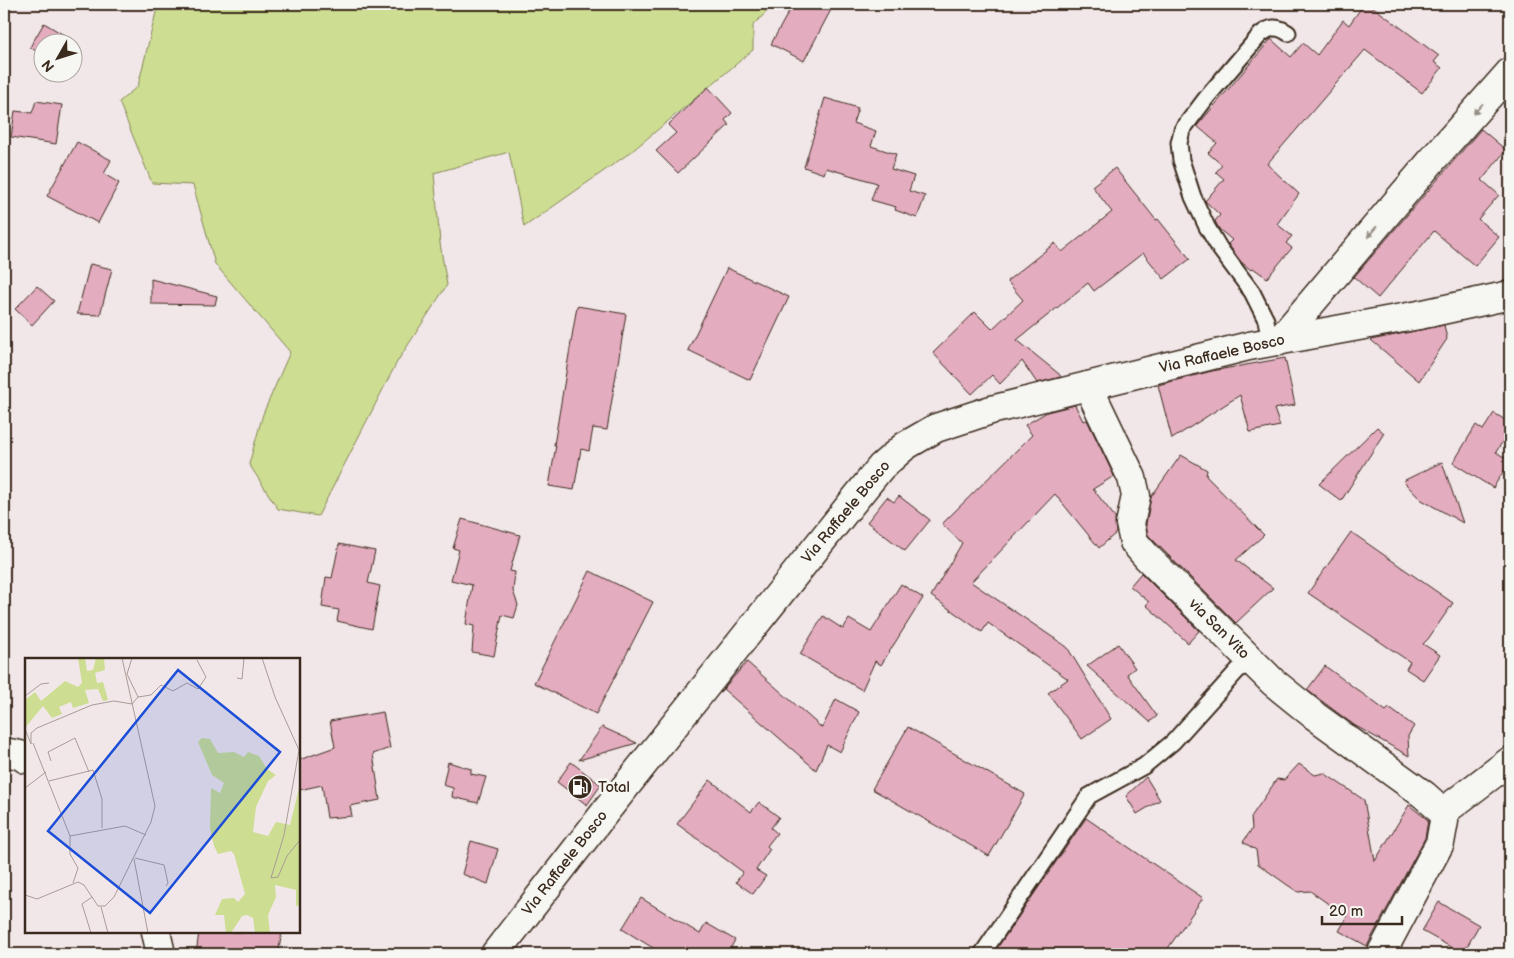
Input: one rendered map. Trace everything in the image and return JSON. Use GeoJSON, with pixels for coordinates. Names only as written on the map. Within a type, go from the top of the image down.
{"type":"FeatureCollection","features":[{"type":"Feature","properties":{"kind":"street"},"geometry":{"type":"LineString","coordinates":[[1274,342],[1510,72]]}},
{"type":"Feature","properties":{"kind":"street","name":"Via Raffaele Bosco"},"geometry":{"type":"LineString","coordinates":[[495,954],[606,810],[881,467],[905,446],[936,428],[991,410],[1249,346],[1419,316],[1510,295]]}},
{"type":"Feature","properties":{"kind":"street","name":"via San Vito"},"geometry":{"type":"LineString","coordinates":[[1088,386],[1132,478],[1136,496],[1130,524],[1134,542],[1273,682],[1315,716],[1424,795],[1443,812]]}},
{"type":"Feature","properties":{"kind":"street"},"geometry":{"type":"LineString","coordinates":[[4,752],[20,755],[25,758]]}},
{"type":"Feature","properties":{"kind":"street"},"geometry":{"type":"LineString","coordinates":[[1381,954],[1440,843],[1444,821],[1443,812],[1510,761]]}},
{"type":"Feature","properties":{"kind":"street"},"geometry":{"type":"LineString","coordinates":[[156,933],[161,954]]}},
{"type":"Feature","properties":{"kind":"lane"},"geometry":{"type":"LineString","coordinates":[[1274,342],[1266,320],[1252,292],[1220,249],[1207,227],[1193,197],[1181,160],[1179,144],[1182,130],[1260,35],[1274,27],[1282,28],[1288,33]]}},
{"type":"Feature","properties":{"kind":"lane"},"geometry":{"type":"LineString","coordinates":[[982,954],[1090,796],[1144,766],[1173,742],[1238,670],[1252,662]]}},
{"type":"Feature","properties":{"kind":"green space"},"geometry":{"type":"Polygon","coordinates":[[[158,4],[775,4],[753,25],[753,50],[631,152],[524,227],[509,152],[434,173],[440,243],[447,285],[397,362],[318,516],[278,509],[249,464],[263,414],[290,352],[215,264],[193,185],[152,183],[119,102],[138,86],[158,4]]]}},
{"type":"Feature","properties":{"kind":"building"},"geometry":{"type":"Polygon","coordinates":[[[793,4],[834,4],[804,61],[771,44],[793,4]]]}},
{"type":"Feature","properties":{"kind":"building"},"geometry":{"type":"Polygon","coordinates":[[[1364,4],[1369,4],[1439,56],[1434,62],[1442,68],[1422,93],[1365,50],[1267,164],[1299,194],[1277,224],[1292,236],[1286,243],[1292,248],[1267,278],[1253,268],[1251,270],[1241,262],[1228,244],[1232,240],[1219,229],[1215,221],[1220,215],[1205,201],[1224,179],[1216,172],[1222,165],[1208,153],[1217,143],[1197,126],[1271,39],[1291,57],[1303,43],[1317,55],[1343,20],[1349,25],[1364,4]]]}},
{"type":"Feature","properties":{"kind":"building"},"geometry":{"type":"Polygon","coordinates":[[[44,23],[59,32],[39,32],[44,23]]]}},
{"type":"Feature","properties":{"kind":"building"},"geometry":{"type":"Polygon","coordinates":[[[708,87],[732,113],[725,120],[729,125],[678,173],[656,151],[676,133],[668,125],[708,87]]]}},
{"type":"Feature","properties":{"kind":"building"},"geometry":{"type":"Polygon","coordinates":[[[825,98],[858,108],[853,123],[876,131],[871,146],[896,154],[891,169],[914,176],[909,191],[925,196],[917,218],[895,210],[896,207],[871,200],[877,183],[826,168],[824,174],[804,167],[825,98]]]}},
{"type":"Feature","properties":{"kind":"building"},"geometry":{"type":"Polygon","coordinates":[[[36,101],[62,105],[56,144],[11,137],[15,111],[32,113],[36,101]]]}},
{"type":"Feature","properties":{"kind":"building"},"geometry":{"type":"Polygon","coordinates":[[[1481,129],[1506,150],[1482,180],[1499,195],[1478,219],[1499,237],[1475,266],[1434,231],[1378,298],[1354,277],[1481,129]]]}},
{"type":"Feature","properties":{"kind":"building"},"geometry":{"type":"Polygon","coordinates":[[[77,142],[111,160],[104,174],[119,183],[98,223],[47,196],[77,142]]]}},
{"type":"Feature","properties":{"kind":"building"},"geometry":{"type":"Polygon","coordinates":[[[1115,168],[1190,259],[1164,279],[1143,253],[1094,291],[1088,283],[1017,340],[1061,377],[1037,383],[1022,361],[1000,384],[992,375],[972,394],[933,353],[975,312],[992,329],[1023,300],[1007,281],[1055,243],[1062,252],[1112,212],[1092,186],[1115,168]]]}},
{"type":"Feature","properties":{"kind":"building"},"geometry":{"type":"Polygon","coordinates":[[[90,264],[112,269],[100,315],[77,314],[90,264]]]}},
{"type":"Feature","properties":{"kind":"building"},"geometry":{"type":"Polygon","coordinates":[[[727,268],[789,297],[750,380],[688,350],[727,268]]]}},
{"type":"Feature","properties":{"kind":"building"},"geometry":{"type":"Polygon","coordinates":[[[151,279],[217,296],[215,305],[151,304],[151,279]]]}},
{"type":"Feature","properties":{"kind":"building"},"geometry":{"type":"Polygon","coordinates":[[[37,286],[54,301],[32,325],[15,309],[37,286]]]}},
{"type":"Feature","properties":{"kind":"building"},"geometry":{"type":"Polygon","coordinates":[[[577,306],[626,314],[607,430],[593,428],[589,451],[581,449],[574,490],[549,486],[577,306]]]}},
{"type":"Feature","properties":{"kind":"building"},"geometry":{"type":"Polygon","coordinates":[[[1444,325],[1447,339],[1419,381],[1371,340],[1444,325]]]}},
{"type":"Feature","properties":{"kind":"building"},"geometry":{"type":"Polygon","coordinates":[[[1285,358],[1295,405],[1274,409],[1280,426],[1250,432],[1240,395],[1172,439],[1158,385],[1212,371],[1285,358]]]}},
{"type":"Feature","properties":{"kind":"building"},"geometry":{"type":"Polygon","coordinates":[[[1075,405],[1083,421],[1087,420],[1114,476],[1093,489],[1115,517],[1116,533],[1099,548],[1055,494],[971,582],[1067,647],[1111,719],[1082,739],[1048,693],[1068,679],[988,623],[982,632],[931,596],[962,543],[942,524],[1032,435],[1025,425],[1047,412],[1075,405]]]}},
{"type":"Feature","properties":{"kind":"building"},"geometry":{"type":"Polygon","coordinates":[[[1494,413],[1510,423],[1510,430],[1496,452],[1510,461],[1493,488],[1453,463],[1476,425],[1483,430],[1494,413]]]}},
{"type":"Feature","properties":{"kind":"building"},"geometry":{"type":"Polygon","coordinates":[[[1377,427],[1384,433],[1341,501],[1319,484],[1377,427]]]}},
{"type":"Feature","properties":{"kind":"building"},"geometry":{"type":"Polygon","coordinates":[[[1181,455],[1207,470],[1206,476],[1264,535],[1236,560],[1273,588],[1236,623],[1148,535],[1146,524],[1151,497],[1181,455]]]}},
{"type":"Feature","properties":{"kind":"building"},"geometry":{"type":"Polygon","coordinates":[[[1442,462],[1463,523],[1420,499],[1403,481],[1442,462]]]}},
{"type":"Feature","properties":{"kind":"building"},"geometry":{"type":"Polygon","coordinates":[[[899,496],[930,520],[905,551],[867,522],[887,497],[894,502],[899,496]]]}},
{"type":"Feature","properties":{"kind":"building"},"geometry":{"type":"Polygon","coordinates":[[[462,519],[520,535],[510,571],[515,572],[513,591],[518,605],[514,618],[502,615],[494,656],[472,652],[474,626],[466,624],[472,585],[451,580],[459,550],[453,548],[462,519]]]}},
{"type":"Feature","properties":{"kind":"building"},"geometry":{"type":"Polygon","coordinates":[[[1351,532],[1453,603],[1423,644],[1440,655],[1423,680],[1406,669],[1410,662],[1308,593],[1351,532]]]}},
{"type":"Feature","properties":{"kind":"building"},"geometry":{"type":"Polygon","coordinates":[[[339,544],[375,551],[368,583],[380,586],[372,629],[337,621],[339,610],[322,607],[326,577],[332,578],[339,544]]]}},
{"type":"Feature","properties":{"kind":"building"},"geometry":{"type":"Polygon","coordinates":[[[590,571],[653,602],[596,714],[534,683],[590,571]]]}},
{"type":"Feature","properties":{"kind":"building"},"geometry":{"type":"Polygon","coordinates":[[[1141,573],[1199,631],[1188,643],[1146,605],[1149,602],[1130,586],[1141,573]]]}},
{"type":"Feature","properties":{"kind":"building"},"geometry":{"type":"Polygon","coordinates":[[[901,584],[923,598],[881,665],[875,661],[862,690],[800,654],[823,616],[843,629],[849,619],[871,632],[901,584]]]}},
{"type":"Feature","properties":{"kind":"building"},"geometry":{"type":"Polygon","coordinates":[[[1118,644],[1135,668],[1127,674],[1157,716],[1150,722],[1087,666],[1118,644]]]}},
{"type":"Feature","properties":{"kind":"building"},"geometry":{"type":"Polygon","coordinates":[[[747,662],[822,728],[836,699],[859,712],[840,752],[827,745],[816,770],[723,689],[747,662]]]}},
{"type":"Feature","properties":{"kind":"building"},"geometry":{"type":"Polygon","coordinates":[[[1325,666],[1386,711],[1389,708],[1414,726],[1408,736],[1409,756],[1354,725],[1307,690],[1325,666]]]}},
{"type":"Feature","properties":{"kind":"building"},"geometry":{"type":"Polygon","coordinates":[[[383,712],[390,748],[373,754],[380,800],[350,806],[352,816],[327,818],[322,785],[300,790],[300,760],[335,747],[330,721],[383,712]]]}},
{"type":"Feature","properties":{"kind":"building"},"geometry":{"type":"Polygon","coordinates":[[[602,727],[637,743],[579,760],[602,727]]]}},
{"type":"Feature","properties":{"kind":"building"},"geometry":{"type":"Polygon","coordinates":[[[908,727],[1025,794],[989,856],[872,789],[908,727]]]}},
{"type":"Feature","properties":{"kind":"building"},"geometry":{"type":"Polygon","coordinates":[[[448,762],[471,769],[471,774],[486,777],[478,803],[452,797],[453,788],[443,785],[448,762]]]}},
{"type":"Feature","properties":{"kind":"building"},"geometry":{"type":"Polygon","coordinates":[[[571,762],[601,785],[587,805],[557,782],[571,762]]]}},
{"type":"Feature","properties":{"kind":"building"},"geometry":{"type":"Polygon","coordinates":[[[1299,764],[1315,775],[1324,773],[1364,800],[1375,861],[1409,805],[1428,820],[1425,838],[1367,946],[1339,931],[1347,917],[1310,891],[1298,892],[1258,864],[1256,850],[1243,842],[1252,829],[1251,817],[1277,779],[1284,780],[1299,764]]]}},
{"type":"Feature","properties":{"kind":"building"},"geometry":{"type":"Polygon","coordinates":[[[1146,777],[1160,800],[1137,814],[1126,796],[1146,777]]]}},
{"type":"Feature","properties":{"kind":"building"},"geometry":{"type":"Polygon","coordinates":[[[710,780],[751,812],[759,802],[779,817],[771,828],[777,833],[767,846],[770,849],[756,870],[766,876],[753,894],[736,882],[743,872],[677,824],[710,780]]]}},
{"type":"Feature","properties":{"kind":"building"},"geometry":{"type":"Polygon","coordinates":[[[1086,818],[1203,898],[1164,954],[993,954],[1086,818]]]}},
{"type":"Feature","properties":{"kind":"building"},"geometry":{"type":"Polygon","coordinates":[[[471,841],[498,849],[488,884],[462,874],[471,841]]]}},
{"type":"Feature","properties":{"kind":"building"},"geometry":{"type":"Polygon","coordinates":[[[641,898],[700,934],[706,923],[735,940],[729,951],[734,954],[663,954],[622,929],[641,898]]]}},
{"type":"Feature","properties":{"kind":"building"},"geometry":{"type":"Polygon","coordinates":[[[1439,902],[1479,925],[1463,954],[1422,931],[1439,902]]]}},
{"type":"Feature","properties":{"kind":"building"},"geometry":{"type":"Polygon","coordinates":[[[199,933],[282,933],[278,954],[196,954],[199,933]]]}},
{"type":"Feature","properties":{"kind":"place","name":"Total"},"geometry":{"type":"Point","coordinates":[580,787]}}]}
